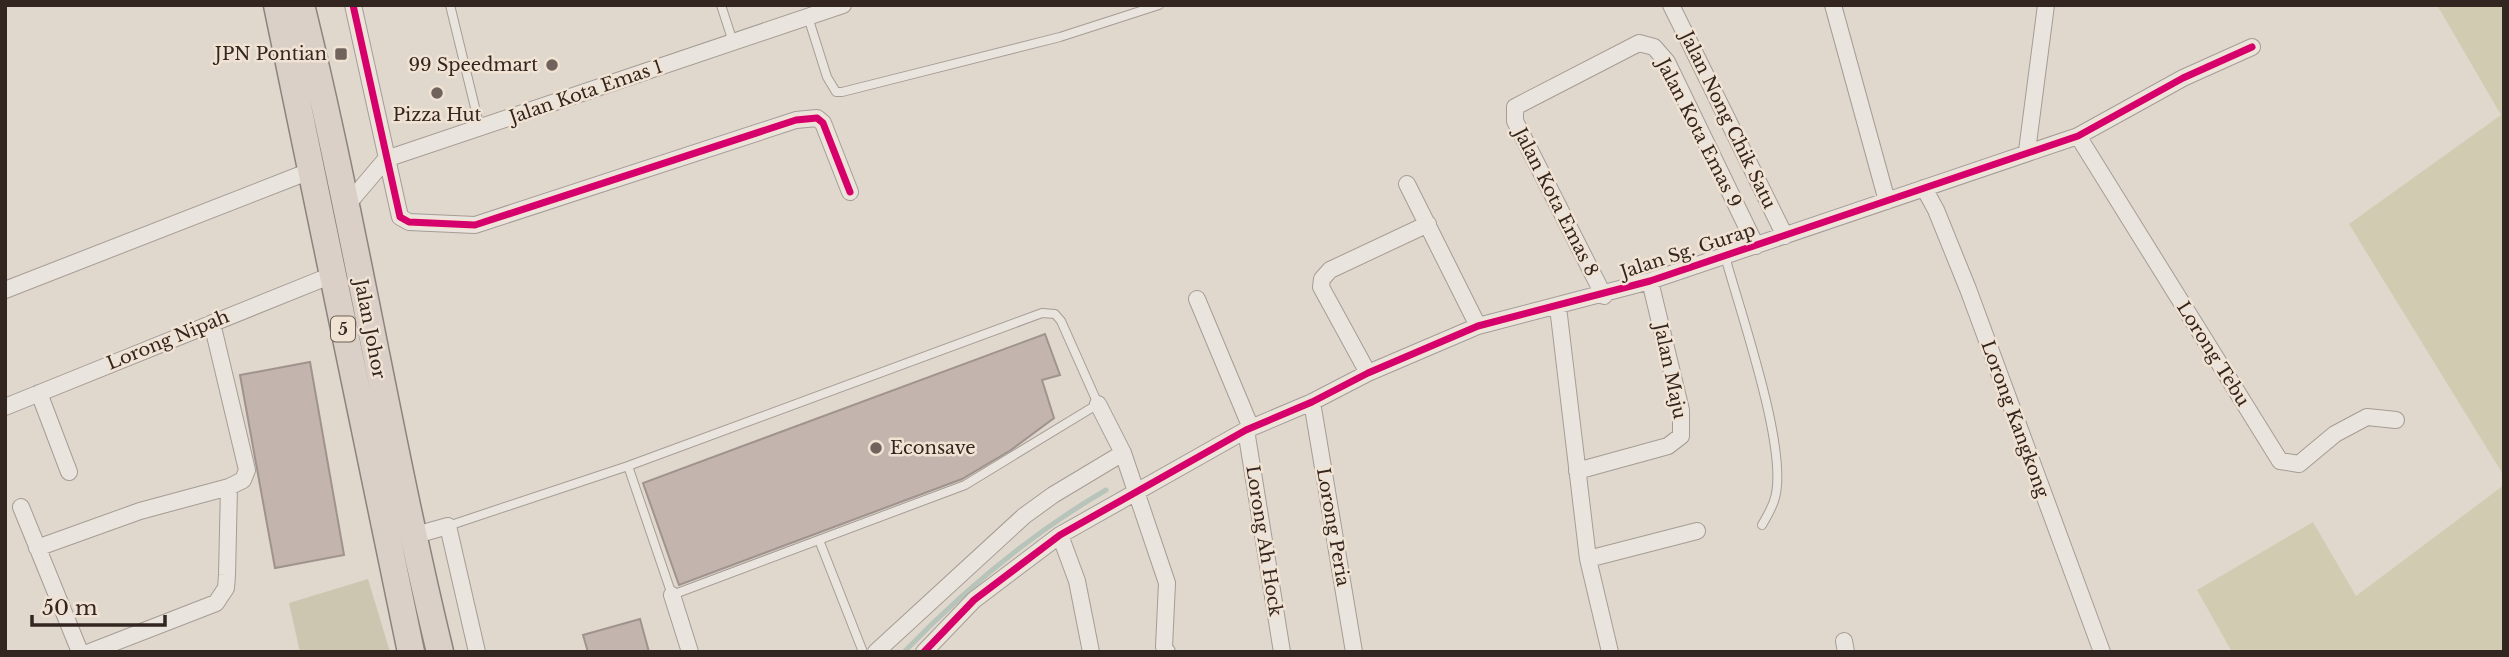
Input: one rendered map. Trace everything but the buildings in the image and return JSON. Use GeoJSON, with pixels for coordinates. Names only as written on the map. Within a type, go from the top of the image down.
{"type":"FeatureCollection","features":[{"type":"Feature","properties":{"kind":"highway","name":"Jalan Johor"},"geometry":{"type":"LineString","coordinates":[[277,5],[411,652]]}},
{"type":"Feature","properties":{"kind":"highway","name":"Jalan Johor"},"geometry":{"type":"LineString","coordinates":[[301,5],[347,205],[412,536],[440,652]]}},
{"type":"Feature","properties":{"kind":"street"},"geometry":{"type":"LineString","coordinates":[[354,5],[386,159],[403,220],[465,227],[783,124],[817,118],[823,123],[832,140],[850,192]]}},
{"type":"Feature","properties":{"kind":"street","name":"Jalan Kota Emas 1"},"geometry":{"type":"LineString","coordinates":[[386,159],[843,5]]}},
{"type":"Feature","properties":{"kind":"street","name":"Jalan Nong Chik Satu"},"geometry":{"type":"LineString","coordinates":[[1671,5],[1785,236]]}},
{"type":"Feature","properties":{"kind":"street"},"geometry":{"type":"LineString","coordinates":[[1833,5],[1887,201]]}},
{"type":"Feature","properties":{"kind":"street"},"geometry":{"type":"LineString","coordinates":[[2027,151],[2046,5]]}},
{"type":"Feature","properties":{"kind":"street","name":"Jalan Kota Emas 9"},"geometry":{"type":"LineString","coordinates":[[1515,107],[1639,43],[1654,47],[1667,62],[1756,246]]}},
{"type":"Feature","properties":{"kind":"street","name":"Jalan Sg. Gurap"},"geometry":{"type":"LineString","coordinates":[[923,652],[974,600],[1060,535],[1137,489],[1249,429],[1312,402],[1368,373],[1478,326],[1604,296],[2078,136],[2183,78],[2252,47]]}},
{"type":"Feature","properties":{"kind":"street","name":"Jalan Kota Emas 8"},"geometry":{"type":"LineString","coordinates":[[1515,107],[1515,121],[1604,296]]}},
{"type":"Feature","properties":{"kind":"street","name":"Lorong Tebu"},"geometry":{"type":"LineString","coordinates":[[2078,136],[2280,461],[2299,464],[2335,435],[2367,417],[2396,420]]}},
{"type":"Feature","properties":{"kind":"street"},"geometry":{"type":"LineString","coordinates":[[347,205],[386,159]]}},
{"type":"Feature","properties":{"kind":"street"},"geometry":{"type":"LineString","coordinates":[[5,290],[310,171]]}},
{"type":"Feature","properties":{"kind":"street"},"geometry":{"type":"LineString","coordinates":[[1407,184],[1478,326]]}},
{"type":"Feature","properties":{"kind":"street","name":"Lorong Kangkong"},"geometry":{"type":"LineString","coordinates":[[1924,188],[1936,210],[1968,289],[2102,652]]}},
{"type":"Feature","properties":{"kind":"street"},"geometry":{"type":"LineString","coordinates":[[1368,373],[1321,287],[1322,279],[1330,270],[1428,224]]}},
{"type":"Feature","properties":{"kind":"street","name":"Lorong Nipah"},"geometry":{"type":"LineString","coordinates":[[5,407],[332,275]]}},
{"type":"Feature","properties":{"kind":"street","name":"Jalan Maju"},"geometry":{"type":"LineString","coordinates":[[1577,471],[1668,446],[1681,436],[1681,410],[1650,281]]}},
{"type":"Feature","properties":{"kind":"street","name":"Lorong Ah Hock"},"geometry":{"type":"LineString","coordinates":[[1197,299],[1249,429],[1282,652]]}},
{"type":"Feature","properties":{"kind":"street"},"geometry":{"type":"LineString","coordinates":[[1558,307],[1588,559],[1610,652]]}},
{"type":"Feature","properties":{"kind":"street"},"geometry":{"type":"LineString","coordinates":[[37,548],[140,511],[243,480],[247,470],[212,323]]}},
{"type":"Feature","properties":{"kind":"street"},"geometry":{"type":"LineString","coordinates":[[39,393],[69,472]]}},
{"type":"Feature","properties":{"kind":"street","name":"Lorong Peria"},"geometry":{"type":"LineString","coordinates":[[1312,402],[1354,652]]}},
{"type":"Feature","properties":{"kind":"street"},"geometry":{"type":"LineString","coordinates":[[1098,404],[1123,453],[1137,489],[1167,583],[1164,647],[1167,652]]}},
{"type":"Feature","properties":{"kind":"street"},"geometry":{"type":"LineString","coordinates":[[876,652],[1024,516],[1053,495],[1123,453]]}},
{"type":"Feature","properties":{"kind":"street"},"geometry":{"type":"LineString","coordinates":[[90,652],[216,603],[226,588],[229,486]]}},
{"type":"Feature","properties":{"kind":"street"},"geometry":{"type":"LineString","coordinates":[[21,507],[80,652]]}},
{"type":"Feature","properties":{"kind":"street"},"geometry":{"type":"LineString","coordinates":[[412,536],[448,526],[477,652]]}},
{"type":"Feature","properties":{"kind":"street"},"geometry":{"type":"LineString","coordinates":[[1588,559],[1697,531]]}},
{"type":"Feature","properties":{"kind":"street"},"geometry":{"type":"LineString","coordinates":[[1060,535],[1077,581],[1091,652]]}},
{"type":"Feature","properties":{"kind":"street"},"geometry":{"type":"LineString","coordinates":[[672,595],[690,652]]}},
{"type":"Feature","properties":{"kind":"lane"},"geometry":{"type":"LineString","coordinates":[[450,5],[480,128]]}},
{"type":"Feature","properties":{"kind":"lane"},"geometry":{"type":"LineString","coordinates":[[721,5],[733,42]]}},
{"type":"Feature","properties":{"kind":"lane"},"geometry":{"type":"LineString","coordinates":[[808,17],[827,77],[836,92],[842,92],[1060,37],[1160,5]]}},
{"type":"Feature","properties":{"kind":"lane"},"geometry":{"type":"LineString","coordinates":[[1725,256],[1774,432],[1777,468],[1775,500],[1762,525]]}},
{"type":"Feature","properties":{"kind":"lane"},"geometry":{"type":"LineString","coordinates":[[448,526],[628,466],[1042,313],[1055,314],[1061,321],[1098,404],[1039,443],[965,485],[672,595],[628,466]]}},
{"type":"Feature","properties":{"kind":"lane"},"geometry":{"type":"LineString","coordinates":[[819,540],[863,652]]}},
{"type":"Feature","properties":{"kind":"shaded area"},"geometry":{"type":"Polygon","coordinates":[[[2437,5],[2504,5],[2504,476],[2349,224],[2501,115],[2437,5]]]}},
{"type":"Feature","properties":{"kind":"shaded area"},"geometry":{"type":"Polygon","coordinates":[[[2504,485],[2504,652],[2232,652],[2197,590],[2313,522],[2356,596],[2504,485]]]}},
{"type":"Feature","properties":{"kind":"shaded area"},"geometry":{"type":"Polygon","coordinates":[[[368,579],[390,652],[300,652],[289,603],[368,579]]]}},
{"type":"Feature","properties":{"kind":"waterway"},"geometry":{"type":"LineString","coordinates":[[904,652],[1000,564],[1052,525],[1106,490]]}},
{"type":"Feature","properties":{"kind":"cycle path"},"geometry":{"type":"LineString","coordinates":[[353,5],[400,217],[409,222],[475,225],[796,120],[817,118],[823,123],[850,192]]}},
{"type":"Feature","properties":{"kind":"cycle path"},"geometry":{"type":"LineString","coordinates":[[924,652],[974,600],[1060,535],[1246,430],[1312,402],[1368,373],[1478,326],[1650,281],[2078,136],[2183,78],[2252,47]]}},
{"type":"Feature","properties":{"kind":"place","name":"JPN Pontian"},"geometry":{"type":"Point","coordinates":[341,54]}},
{"type":"Feature","properties":{"kind":"place","name":"99 Speedmart"},"geometry":{"type":"Point","coordinates":[552,65]}},
{"type":"Feature","properties":{"kind":"place","name":"Pizza Hut"},"geometry":{"type":"Point","coordinates":[437,93]}},
{"type":"Feature","properties":{"kind":"place","name":"Econsave"},"geometry":{"type":"Point","coordinates":[876,448]}}]}
